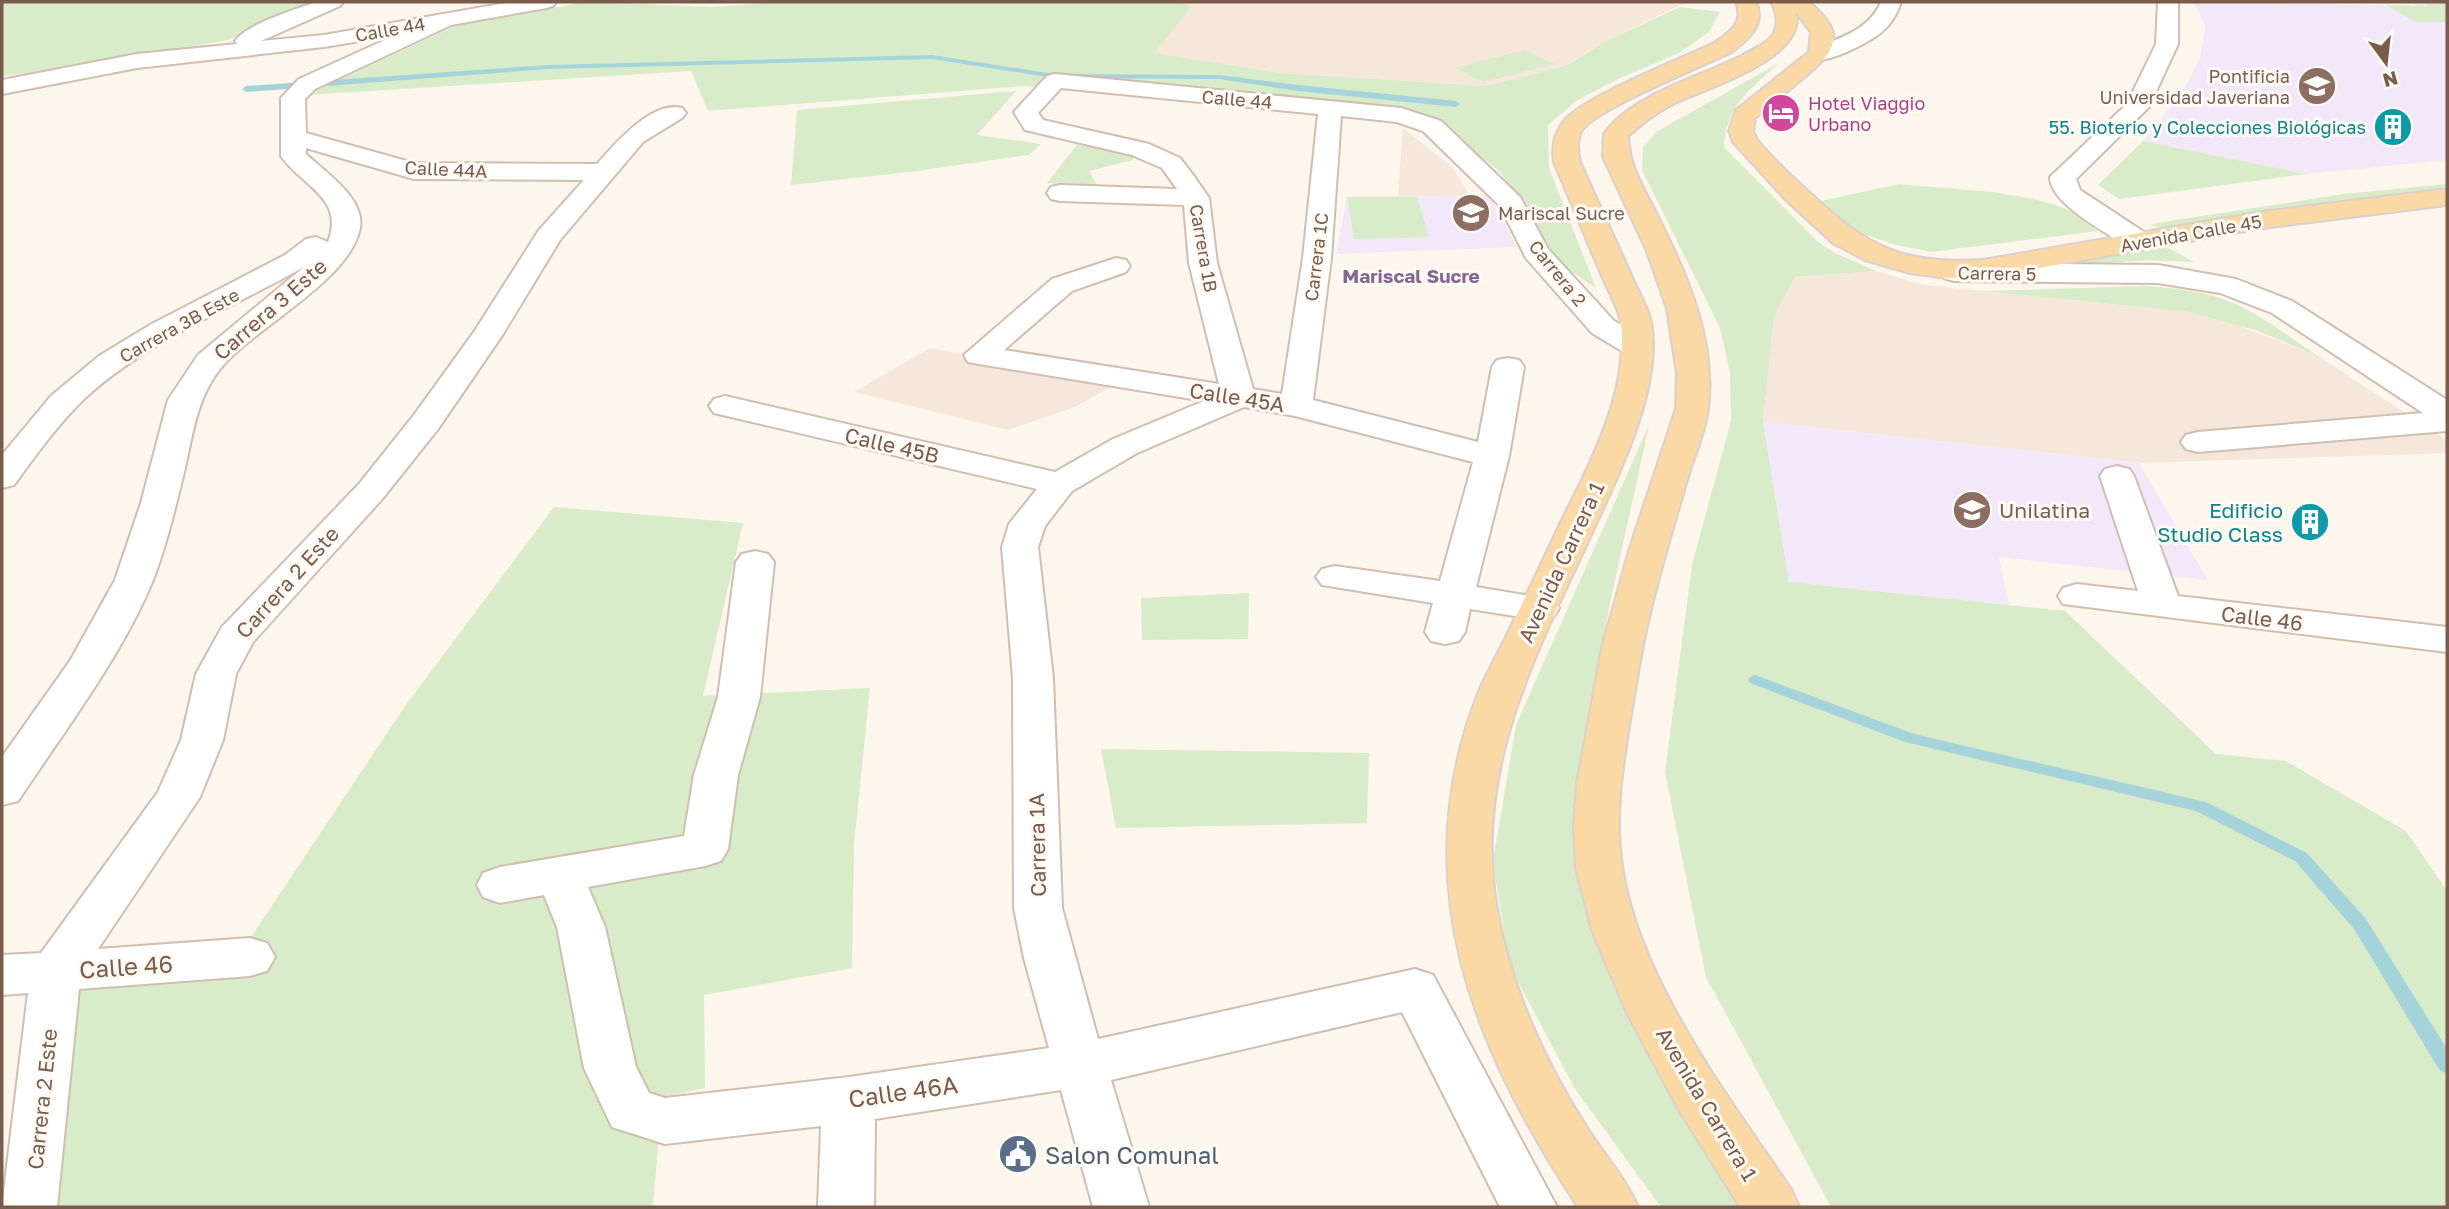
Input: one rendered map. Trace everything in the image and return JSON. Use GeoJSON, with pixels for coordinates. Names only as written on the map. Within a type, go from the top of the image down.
{"type":"FeatureCollection","features":[{"type":"Feature","properties":{"kind":"main road","name":"Avenida Carrera 1"},"geometry":{"type":"LineString","coordinates":[[1611,1207],[1546,1112],[1505,1025],[1478,947],[1469,877],[1470,805],[1484,732],[1611,455],[1630,392],[1638,347],[1636,321],[1566,162],[1563,147],[1567,132],[1576,120],[1593,109],[1722,48],[1740,36],[1749,23],[1751,10],[1746,2]]}},
{"type":"Feature","properties":{"kind":"main road","name":"Avenida Carrera 1"},"geometry":{"type":"LineString","coordinates":[[1771,1207],[1718,1126],[1644,997],[1620,942],[1603,888],[1596,835],[1598,783],[1624,638],[1692,409],[1694,388],[1687,318],[1677,286],[1616,157],[1616,134],[1642,112],[1746,63],[1772,47],[1787,28],[1786,10],[1781,2]]}},
{"type":"Feature","properties":{"kind":"main road"},"geometry":{"type":"LineString","coordinates":[[1796,2],[1808,11],[1824,32],[1824,46],[1818,55]]}},
{"type":"Feature","properties":{"kind":"main road","name":"Carrera 5"},"geometry":{"type":"LineString","coordinates":[[1818,55],[1744,115],[1741,131],[1745,142],[1843,237],[1876,254],[1935,270]]}},
{"type":"Feature","properties":{"kind":"main road","name":"Avenida Calle 45"},"geometry":{"type":"LineString","coordinates":[[1935,270],[1983,269],[2152,222],[2344,186],[2447,176]]}},
{"type":"Feature","properties":{"kind":"main road","name":"Avenida Calle 45"},"geometry":{"type":"LineString","coordinates":[[2107,220],[2152,222],[2312,213],[2447,197]]}},
{"type":"Feature","properties":{"kind":"street"},"geometry":{"type":"LineString","coordinates":[[234,50],[267,29],[333,2]]}},
{"type":"Feature","properties":{"kind":"street","name":"Calle 44"},"geometry":{"type":"LineString","coordinates":[[2,87],[137,61],[313,43],[457,11],[546,2]]}},
{"type":"Feature","properties":{"kind":"street"},"geometry":{"type":"LineString","coordinates":[[1818,55],[1871,29],[1888,13],[1891,2]]}},
{"type":"Feature","properties":{"kind":"street"},"geometry":{"type":"LineString","coordinates":[[2107,220],[2069,195],[2063,177],[2137,107],[2167,44],[2168,2]]}},
{"type":"Feature","properties":{"kind":"street"},"geometry":{"type":"LineString","coordinates":[[347,225],[343,204],[294,156],[293,98],[307,84],[457,11]]}},
{"type":"Feature","properties":{"kind":"street","name":"Calle 44"},"geometry":{"type":"LineString","coordinates":[[1043,91],[1055,82],[1401,115],[1432,125]]}},
{"type":"Feature","properties":{"kind":"street","name":"Carrera 1B"},"geometry":{"type":"LineString","coordinates":[[1043,91],[1026,112],[1034,125],[1140,149],[1171,163],[1196,198],[1203,263],[1238,398]]}},
{"type":"Feature","properties":{"kind":"street","name":"Carrera 1C"},"geometry":{"type":"LineString","coordinates":[[1296,405],[1317,258],[1330,108]]}},
{"type":"Feature","properties":{"kind":"street","name":"Carrera 2 Este"},"geometry":{"type":"LineString","coordinates":[[29,1207],[56,971],[178,797],[202,740],[216,674],[236,636],[371,491],[426,422],[488,334],[549,236],[634,137],[674,113]]}},
{"type":"Feature","properties":{"kind":"street","name":"Carrera 2"},"geometry":{"type":"LineString","coordinates":[[1432,125],[1511,203],[1536,252],[1603,327],[1638,347]]}},
{"type":"Feature","properties":{"kind":"street","name":"Calle 44A"},"geometry":{"type":"LineString","coordinates":[[293,139],[318,141],[385,165],[414,171],[603,172]]}},
{"type":"Feature","properties":{"kind":"street"},"geometry":{"type":"LineString","coordinates":[[1060,193],[1196,198]]}},
{"type":"Feature","properties":{"kind":"street","name":"Carrera 3B Este"},"geometry":{"type":"LineString","coordinates":[[2,478],[47,419],[85,382],[139,344],[295,261],[347,225]]}},
{"type":"Feature","properties":{"kind":"street","name":"Carrera 3 Este"},"geometry":{"type":"LineString","coordinates":[[2,790],[88,665],[134,580],[159,503],[184,400],[209,362],[322,267],[342,243],[347,225]]}},
{"type":"Feature","properties":{"kind":"street","name":"Calle 45A"},"geometry":{"type":"LineString","coordinates":[[1116,266],[1062,285],[979,355],[1238,398],[1296,405],[1492,456]]}},
{"type":"Feature","properties":{"kind":"street","name":"Carrera 5"},"geometry":{"type":"LineString","coordinates":[[1935,270],[1984,274],[2158,274],[2226,285],[2282,307],[2447,414]]}},
{"type":"Feature","properties":{"kind":"street"},"geometry":{"type":"LineString","coordinates":[[1445,632],[1492,456],[1508,367]]}},
{"type":"Feature","properties":{"kind":"street"},"geometry":{"type":"LineString","coordinates":[[2384,426],[2375,399],[2390,377]]}},
{"type":"Feature","properties":{"kind":"street"},"geometry":{"type":"LineString","coordinates":[[1060,484],[1125,446],[1238,398]]}},
{"type":"Feature","properties":{"kind":"street","name":"Calle 45B"},"geometry":{"type":"LineString","coordinates":[[725,406],[1060,484]]}},
{"type":"Feature","properties":{"kind":"street"},"geometry":{"type":"LineString","coordinates":[[2198,442],[2447,421]]}},
{"type":"Feature","properties":{"kind":"street"},"geometry":{"type":"LineString","coordinates":[[2117,476],[2162,606]]}},
{"type":"Feature","properties":{"kind":"street","name":"Carrera 1A"},"geometry":{"type":"LineString","coordinates":[[1060,484],[1027,524],[1020,547],[1033,678],[1038,908],[1049,958],[1121,1207]]}},
{"type":"Feature","properties":{"kind":"street"},"geometry":{"type":"LineString","coordinates":[[500,885],[705,849],[716,775],[739,697],[755,562]]}},
{"type":"Feature","properties":{"kind":"street"},"geometry":{"type":"LineString","coordinates":[[1335,577],[1540,608]]}},
{"type":"Feature","properties":{"kind":"street","name":"Calle 46"},"geometry":{"type":"LineString","coordinates":[[2077,596],[2447,640]]}},
{"type":"Feature","properties":{"kind":"street","name":"Calle 46A"},"geometry":{"type":"LineString","coordinates":[[560,876],[581,927],[610,1068],[631,1111],[665,1121],[849,1100],[1079,1065],[1415,989],[1529,1207]]}},
{"type":"Feature","properties":{"kind":"street","name":"Calle 46"},"geometry":{"type":"LineString","coordinates":[[2,975],[250,957]]}},
{"type":"Feature","properties":{"kind":"street"},"geometry":{"type":"LineString","coordinates":[[846,1207],[849,1100]]}},
{"type":"Feature","properties":{"kind":"shaded area"},"geometry":{"type":"Polygon","coordinates":[[[1178,2],[1687,2],[1606,41],[1568,65],[1485,86],[1280,73],[1153,53],[1190,8],[1178,2]]]}},
{"type":"Feature","properties":{"kind":"shaded area","name":"Pontificia Universidad Javeriana"},"geometry":{"type":"Polygon","coordinates":[[[2194,2],[2416,6],[2412,2],[2447,2],[2447,160],[2306,174],[2143,141],[2181,94],[2200,58],[2205,27],[2194,2]]]}},
{"type":"Feature","properties":{"kind":"shaded area"},"geometry":{"type":"Polygon","coordinates":[[[1403,128],[1453,168],[1470,196],[1402,197],[1398,193],[1403,128]]]}},
{"type":"Feature","properties":{"kind":"shaded area"},"geometry":{"type":"Polygon","coordinates":[[[1488,195],[1517,247],[1336,254],[1347,197],[1488,195]]]}},
{"type":"Feature","properties":{"kind":"shaded area"},"geometry":{"type":"Polygon","coordinates":[[[1876,271],[1924,285],[2190,312],[2226,321],[2318,356],[2447,440],[2447,453],[2139,463],[1763,422],[1774,316],[1795,277],[1876,271]]]}},
{"type":"Feature","properties":{"kind":"shaded area"},"geometry":{"type":"Polygon","coordinates":[[[930,348],[1116,384],[1075,407],[1008,430],[854,392],[930,348]]]}},
{"type":"Feature","properties":{"kind":"shaded area","name":"Unilatina"},"geometry":{"type":"Polygon","coordinates":[[[1763,422],[2139,463],[2208,580],[1999,557],[2009,605],[1789,582],[1763,422]]]}},
{"type":"Feature","properties":{"kind":"green space"},"geometry":{"type":"Polygon","coordinates":[[[2,2],[322,2],[228,40],[76,67],[2,76],[2,2]]]}},
{"type":"Feature","properties":{"kind":"green space"},"geometry":{"type":"Polygon","coordinates":[[[586,2],[712,7],[780,2],[1178,2],[1191,7],[1154,53],[1280,73],[1485,86],[1568,65],[1606,41],[1680,7],[1720,12],[1709,32],[1679,53],[1618,79],[1576,101],[1548,125],[1549,168],[1596,288],[1560,264],[1522,201],[1498,170],[1430,119],[1024,86],[708,111],[691,71],[307,95],[457,25],[586,2]]]}},
{"type":"Feature","properties":{"kind":"green space"},"geometry":{"type":"Polygon","coordinates":[[[2424,2],[2447,2],[2447,22],[2416,22],[2385,5],[2429,6],[2424,2]]]}},
{"type":"Feature","properties":{"kind":"green space"},"geometry":{"type":"Polygon","coordinates":[[[1524,50],[1555,64],[1484,82],[1454,68],[1524,50]]]}},
{"type":"Feature","properties":{"kind":"green space"},"geometry":{"type":"Polygon","coordinates":[[[1779,63],[1741,99],[1729,120],[1724,147],[1818,242],[1835,253],[1876,271],[1795,277],[1774,316],[1763,422],[1789,582],[2065,611],[2216,754],[2286,761],[2406,831],[2447,891],[2447,1207],[1831,1207],[1706,977],[1665,772],[1692,565],[1731,421],[1730,373],[1720,328],[1642,170],[1643,148],[1656,132],[1779,63]]]}},
{"type":"Feature","properties":{"kind":"green space"},"geometry":{"type":"Polygon","coordinates":[[[1016,91],[977,135],[1041,144],[1029,155],[791,185],[797,110],[1016,91]]]}},
{"type":"Feature","properties":{"kind":"green space"},"geometry":{"type":"Polygon","coordinates":[[[2143,141],[2306,174],[2120,199],[2098,185],[2143,141]]]}},
{"type":"Feature","properties":{"kind":"green space"},"geometry":{"type":"Polygon","coordinates":[[[1077,145],[1134,153],[1133,160],[1089,171],[1098,187],[1047,183],[1077,145]]]}},
{"type":"Feature","properties":{"kind":"green space"},"geometry":{"type":"Polygon","coordinates":[[[1899,184],[2001,193],[2041,201],[2071,211],[2098,231],[1931,252],[1893,244],[1857,232],[1821,201],[1899,184]]]}},
{"type":"Feature","properties":{"kind":"green space"},"geometry":{"type":"Polygon","coordinates":[[[2447,184],[2447,189],[2352,199],[2160,228],[2150,224],[2344,194],[2447,184]]]}},
{"type":"Feature","properties":{"kind":"green space"},"geometry":{"type":"Polygon","coordinates":[[[1347,197],[1417,197],[1429,237],[1354,239],[1347,197]]]}},
{"type":"Feature","properties":{"kind":"green space"},"geometry":{"type":"Polygon","coordinates":[[[2165,246],[2194,262],[2149,260],[2048,267],[2165,246]]]}},
{"type":"Feature","properties":{"kind":"green space"},"geometry":{"type":"Polygon","coordinates":[[[2145,286],[2192,291],[2233,303],[2258,316],[2318,356],[2258,331],[2190,312],[1982,291],[2145,286]]]}},
{"type":"Feature","properties":{"kind":"green space"},"geometry":{"type":"Polygon","coordinates":[[[1649,425],[1609,608],[1576,808],[1727,1183],[1743,1207],[1661,1207],[1575,1089],[1509,965],[1493,861],[1516,725],[1649,425]]]}},
{"type":"Feature","properties":{"kind":"green space"},"geometry":{"type":"Polygon","coordinates":[[[554,507],[743,523],[703,696],[870,688],[854,845],[852,968],[704,995],[705,1088],[662,1097],[653,1207],[45,1207],[50,985],[225,976],[403,709],[554,507]]]}},
{"type":"Feature","properties":{"kind":"green space"},"geometry":{"type":"Polygon","coordinates":[[[1249,593],[1248,639],[1142,640],[1141,598],[1249,593]]]}},
{"type":"Feature","properties":{"kind":"green space"},"geometry":{"type":"Polygon","coordinates":[[[1101,749],[1369,753],[1367,823],[1116,828],[1101,749]]]}},
{"type":"Feature","properties":{"kind":"waterway"},"geometry":{"type":"LineString","coordinates":[[246,89],[548,67],[932,57],[1054,76],[1219,77],[1456,104]]}},
{"type":"Feature","properties":{"kind":"waterway"},"geometry":{"type":"LineString","coordinates":[[1755,680],[1910,738],[2200,806],[2301,857],[2360,924],[2447,1065]]}},
{"type":"Feature","properties":{"kind":"place","name":"Pontificia Universidad Javeriana"},"geometry":{"type":"Point","coordinates":[2317,86]}},
{"type":"Feature","properties":{"kind":"place","name":"Hotel Viaggio Urbano"},"geometry":{"type":"Point","coordinates":[1781,113]}},
{"type":"Feature","properties":{"kind":"place","name":"55. Bioterio y Colecciones Biológicas"},"geometry":{"type":"Point","coordinates":[2393,127]}},
{"type":"Feature","properties":{"kind":"place","name":"Mariscal Sucre"},"geometry":{"type":"Point","coordinates":[1471,213]}},
{"type":"Feature","properties":{"kind":"place","name":"Unilatina"},"geometry":{"type":"Point","coordinates":[1972,510]}},
{"type":"Feature","properties":{"kind":"place","name":"Edificio Studio Class"},"geometry":{"type":"Point","coordinates":[2310,522]}},
{"type":"Feature","properties":{"kind":"place","name":"Salon Comunal"},"geometry":{"type":"Point","coordinates":[1018,1154]}},
{"type":"Feature","properties":{"kind":"district","name":"Mariscal Sucre"},"geometry":{"type":"Point","coordinates":[1411,275]}}]}
